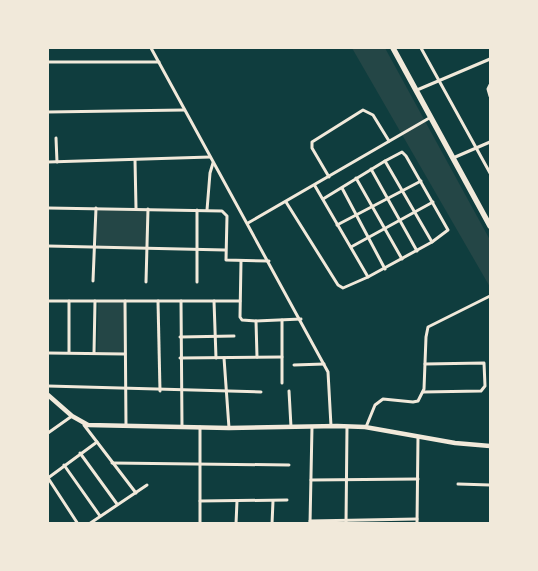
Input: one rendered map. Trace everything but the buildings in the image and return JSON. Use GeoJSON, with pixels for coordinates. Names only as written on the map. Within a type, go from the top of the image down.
{"type":"FeatureCollection","features":[{"type":"Feature","properties":{"kind":"main road"},"geometry":{"type":"LineString","coordinates":[[393,48],[489,218],[490,226]]}},
{"type":"Feature","properties":{"kind":"street"},"geometry":{"type":"LineString","coordinates":[[151,48],[324,364],[330,378],[331,426]]}},
{"type":"Feature","properties":{"kind":"street"},"geometry":{"type":"LineString","coordinates":[[422,48],[490,174]]}},
{"type":"Feature","properties":{"kind":"street"},"geometry":{"type":"LineString","coordinates":[[417,90],[490,60]]}},
{"type":"Feature","properties":{"kind":"street"},"geometry":{"type":"LineString","coordinates":[[48,62],[159,62]]}},
{"type":"Feature","properties":{"kind":"street"},"geometry":{"type":"LineString","coordinates":[[490,84],[488,89],[490,96]]}},
{"type":"Feature","properties":{"kind":"street"},"geometry":{"type":"LineString","coordinates":[[48,112],[184,110]]}},
{"type":"Feature","properties":{"kind":"street"},"geometry":{"type":"LineString","coordinates":[[329,177],[312,148],[312,142],[363,110],[373,115],[390,141]]}},
{"type":"Feature","properties":{"kind":"street"},"geometry":{"type":"LineString","coordinates":[[248,223],[315,186],[431,117]]}},
{"type":"Feature","properties":{"kind":"street"},"geometry":{"type":"LineString","coordinates":[[56,138],[57,162]]}},
{"type":"Feature","properties":{"kind":"street"},"geometry":{"type":"LineString","coordinates":[[454,158],[490,142]]}},
{"type":"Feature","properties":{"kind":"street"},"geometry":{"type":"LineString","coordinates":[[286,202],[338,285],[343,288],[385,269],[432,242],[448,230],[421,181],[402,152],[385,160],[323,199]]}},
{"type":"Feature","properties":{"kind":"street"},"geometry":{"type":"LineString","coordinates":[[48,162],[210,157]]}},
{"type":"Feature","properties":{"kind":"street"},"geometry":{"type":"LineString","coordinates":[[136,160],[136,208]]}},
{"type":"Feature","properties":{"kind":"street"},"geometry":{"type":"LineString","coordinates":[[385,160],[432,242]]}},
{"type":"Feature","properties":{"kind":"street"},"geometry":{"type":"LineString","coordinates":[[207,210],[210,173],[213,163]]}},
{"type":"Feature","properties":{"kind":"street"},"geometry":{"type":"LineString","coordinates":[[370,170],[388,198],[417,251]]}},
{"type":"Feature","properties":{"kind":"street"},"geometry":{"type":"LineString","coordinates":[[356,178],[402,259]]}},
{"type":"Feature","properties":{"kind":"street"},"geometry":{"type":"LineString","coordinates":[[337,225],[421,181]]}},
{"type":"Feature","properties":{"kind":"street"},"geometry":{"type":"LineString","coordinates":[[315,186],[368,277]]}},
{"type":"Feature","properties":{"kind":"street"},"geometry":{"type":"LineString","coordinates":[[342,188],[385,269]]}},
{"type":"Feature","properties":{"kind":"street"},"geometry":{"type":"LineString","coordinates":[[351,247],[433,202]]}},
{"type":"Feature","properties":{"kind":"street"},"geometry":{"type":"LineString","coordinates":[[48,208],[136,208],[222,211],[227,216],[226,260],[269,261]]}},
{"type":"Feature","properties":{"kind":"street"},"geometry":{"type":"LineString","coordinates":[[93,281],[96,208]]}},
{"type":"Feature","properties":{"kind":"street"},"geometry":{"type":"LineString","coordinates":[[146,282],[148,209]]}},
{"type":"Feature","properties":{"kind":"street"},"geometry":{"type":"LineString","coordinates":[[196,282],[197,210]]}},
{"type":"Feature","properties":{"kind":"street"},"geometry":{"type":"LineString","coordinates":[[48,246],[225,250]]}},
{"type":"Feature","properties":{"kind":"street"},"geometry":{"type":"LineString","coordinates":[[241,261],[241,319],[256,321],[301,319]]}},
{"type":"Feature","properties":{"kind":"street"},"geometry":{"type":"LineString","coordinates":[[365,428],[372,410],[380,400],[415,402],[423,392],[428,327],[490,296]]}},
{"type":"Feature","properties":{"kind":"street"},"geometry":{"type":"LineString","coordinates":[[48,301],[240,301]]}},
{"type":"Feature","properties":{"kind":"street"},"geometry":{"type":"LineString","coordinates":[[69,301],[69,352]]}},
{"type":"Feature","properties":{"kind":"street"},"geometry":{"type":"LineString","coordinates":[[94,353],[95,301]]}},
{"type":"Feature","properties":{"kind":"street"},"geometry":{"type":"LineString","coordinates":[[125,301],[126,426]]}},
{"type":"Feature","properties":{"kind":"street"},"geometry":{"type":"LineString","coordinates":[[158,301],[160,391]]}},
{"type":"Feature","properties":{"kind":"street"},"geometry":{"type":"LineString","coordinates":[[180,301],[182,427]]}},
{"type":"Feature","properties":{"kind":"street"},"geometry":{"type":"LineString","coordinates":[[214,302],[216,358]]}},
{"type":"Feature","properties":{"kind":"street"},"geometry":{"type":"LineString","coordinates":[[282,320],[282,383]]}},
{"type":"Feature","properties":{"kind":"street"},"geometry":{"type":"LineString","coordinates":[[256,321],[257,357]]}},
{"type":"Feature","properties":{"kind":"street"},"geometry":{"type":"LineString","coordinates":[[180,337],[234,336]]}},
{"type":"Feature","properties":{"kind":"street"},"geometry":{"type":"LineString","coordinates":[[48,352],[126,354]]}},
{"type":"Feature","properties":{"kind":"street"},"geometry":{"type":"LineString","coordinates":[[180,358],[282,357]]}},
{"type":"Feature","properties":{"kind":"street"},"geometry":{"type":"LineString","coordinates":[[224,358],[229,428]]}},
{"type":"Feature","properties":{"kind":"street"},"geometry":{"type":"LineString","coordinates":[[423,392],[481,391],[485,386],[484,363],[425,364]]}},
{"type":"Feature","properties":{"kind":"street"},"geometry":{"type":"LineString","coordinates":[[294,365],[324,364]]}},
{"type":"Feature","properties":{"kind":"street"},"geometry":{"type":"LineString","coordinates":[[48,386],[160,391],[261,392]]}},
{"type":"Feature","properties":{"kind":"street"},"geometry":{"type":"LineString","coordinates":[[289,391],[291,428]]}},
{"type":"Feature","properties":{"kind":"street"},"geometry":{"type":"LineString","coordinates":[[48,395],[84,425],[136,493]]}},
{"type":"Feature","properties":{"kind":"street"},"geometry":{"type":"LineString","coordinates":[[48,433],[72,416]]}},
{"type":"Feature","properties":{"kind":"street"},"geometry":{"type":"LineString","coordinates":[[84,425],[229,428],[331,426],[365,428],[490,446]]}},
{"type":"Feature","properties":{"kind":"street"},"geometry":{"type":"LineString","coordinates":[[200,427],[200,524]]}},
{"type":"Feature","properties":{"kind":"street"},"geometry":{"type":"LineString","coordinates":[[312,427],[310,522],[417,522],[418,437]]}},
{"type":"Feature","properties":{"kind":"street"},"geometry":{"type":"LineString","coordinates":[[346,522],[348,427]]}},
{"type":"Feature","properties":{"kind":"street"},"geometry":{"type":"LineString","coordinates":[[78,524],[48,478],[97,442]]}},
{"type":"Feature","properties":{"kind":"street"},"geometry":{"type":"LineString","coordinates":[[80,454],[118,504]]}},
{"type":"Feature","properties":{"kind":"street"},"geometry":{"type":"LineString","coordinates":[[112,463],[289,465]]}},
{"type":"Feature","properties":{"kind":"street"},"geometry":{"type":"LineString","coordinates":[[64,465],[100,516]]}},
{"type":"Feature","properties":{"kind":"street"},"geometry":{"type":"LineString","coordinates":[[311,480],[418,479]]}},
{"type":"Feature","properties":{"kind":"street"},"geometry":{"type":"LineString","coordinates":[[458,484],[490,485]]}},
{"type":"Feature","properties":{"kind":"street"},"geometry":{"type":"LineString","coordinates":[[89,524],[147,485]]}},
{"type":"Feature","properties":{"kind":"street"},"geometry":{"type":"LineString","coordinates":[[200,501],[287,500]]}},
{"type":"Feature","properties":{"kind":"street"},"geometry":{"type":"LineString","coordinates":[[236,524],[237,501]]}},
{"type":"Feature","properties":{"kind":"street"},"geometry":{"type":"LineString","coordinates":[[272,524],[273,501]]}},
{"type":"Feature","properties":{"kind":"shaded area"},"geometry":{"type":"Polygon","coordinates":[[[352,48],[385,48],[490,240],[490,287],[352,48]]]}},
{"type":"Feature","properties":{"kind":"shaded area"},"geometry":{"type":"Polygon","coordinates":[[[96,209],[147,209],[147,248],[97,247],[96,209]]]}},
{"type":"Feature","properties":{"kind":"shaded area"},"geometry":{"type":"Polygon","coordinates":[[[98,301],[125,301],[125,353],[97,352],[98,301]]]}}]}
